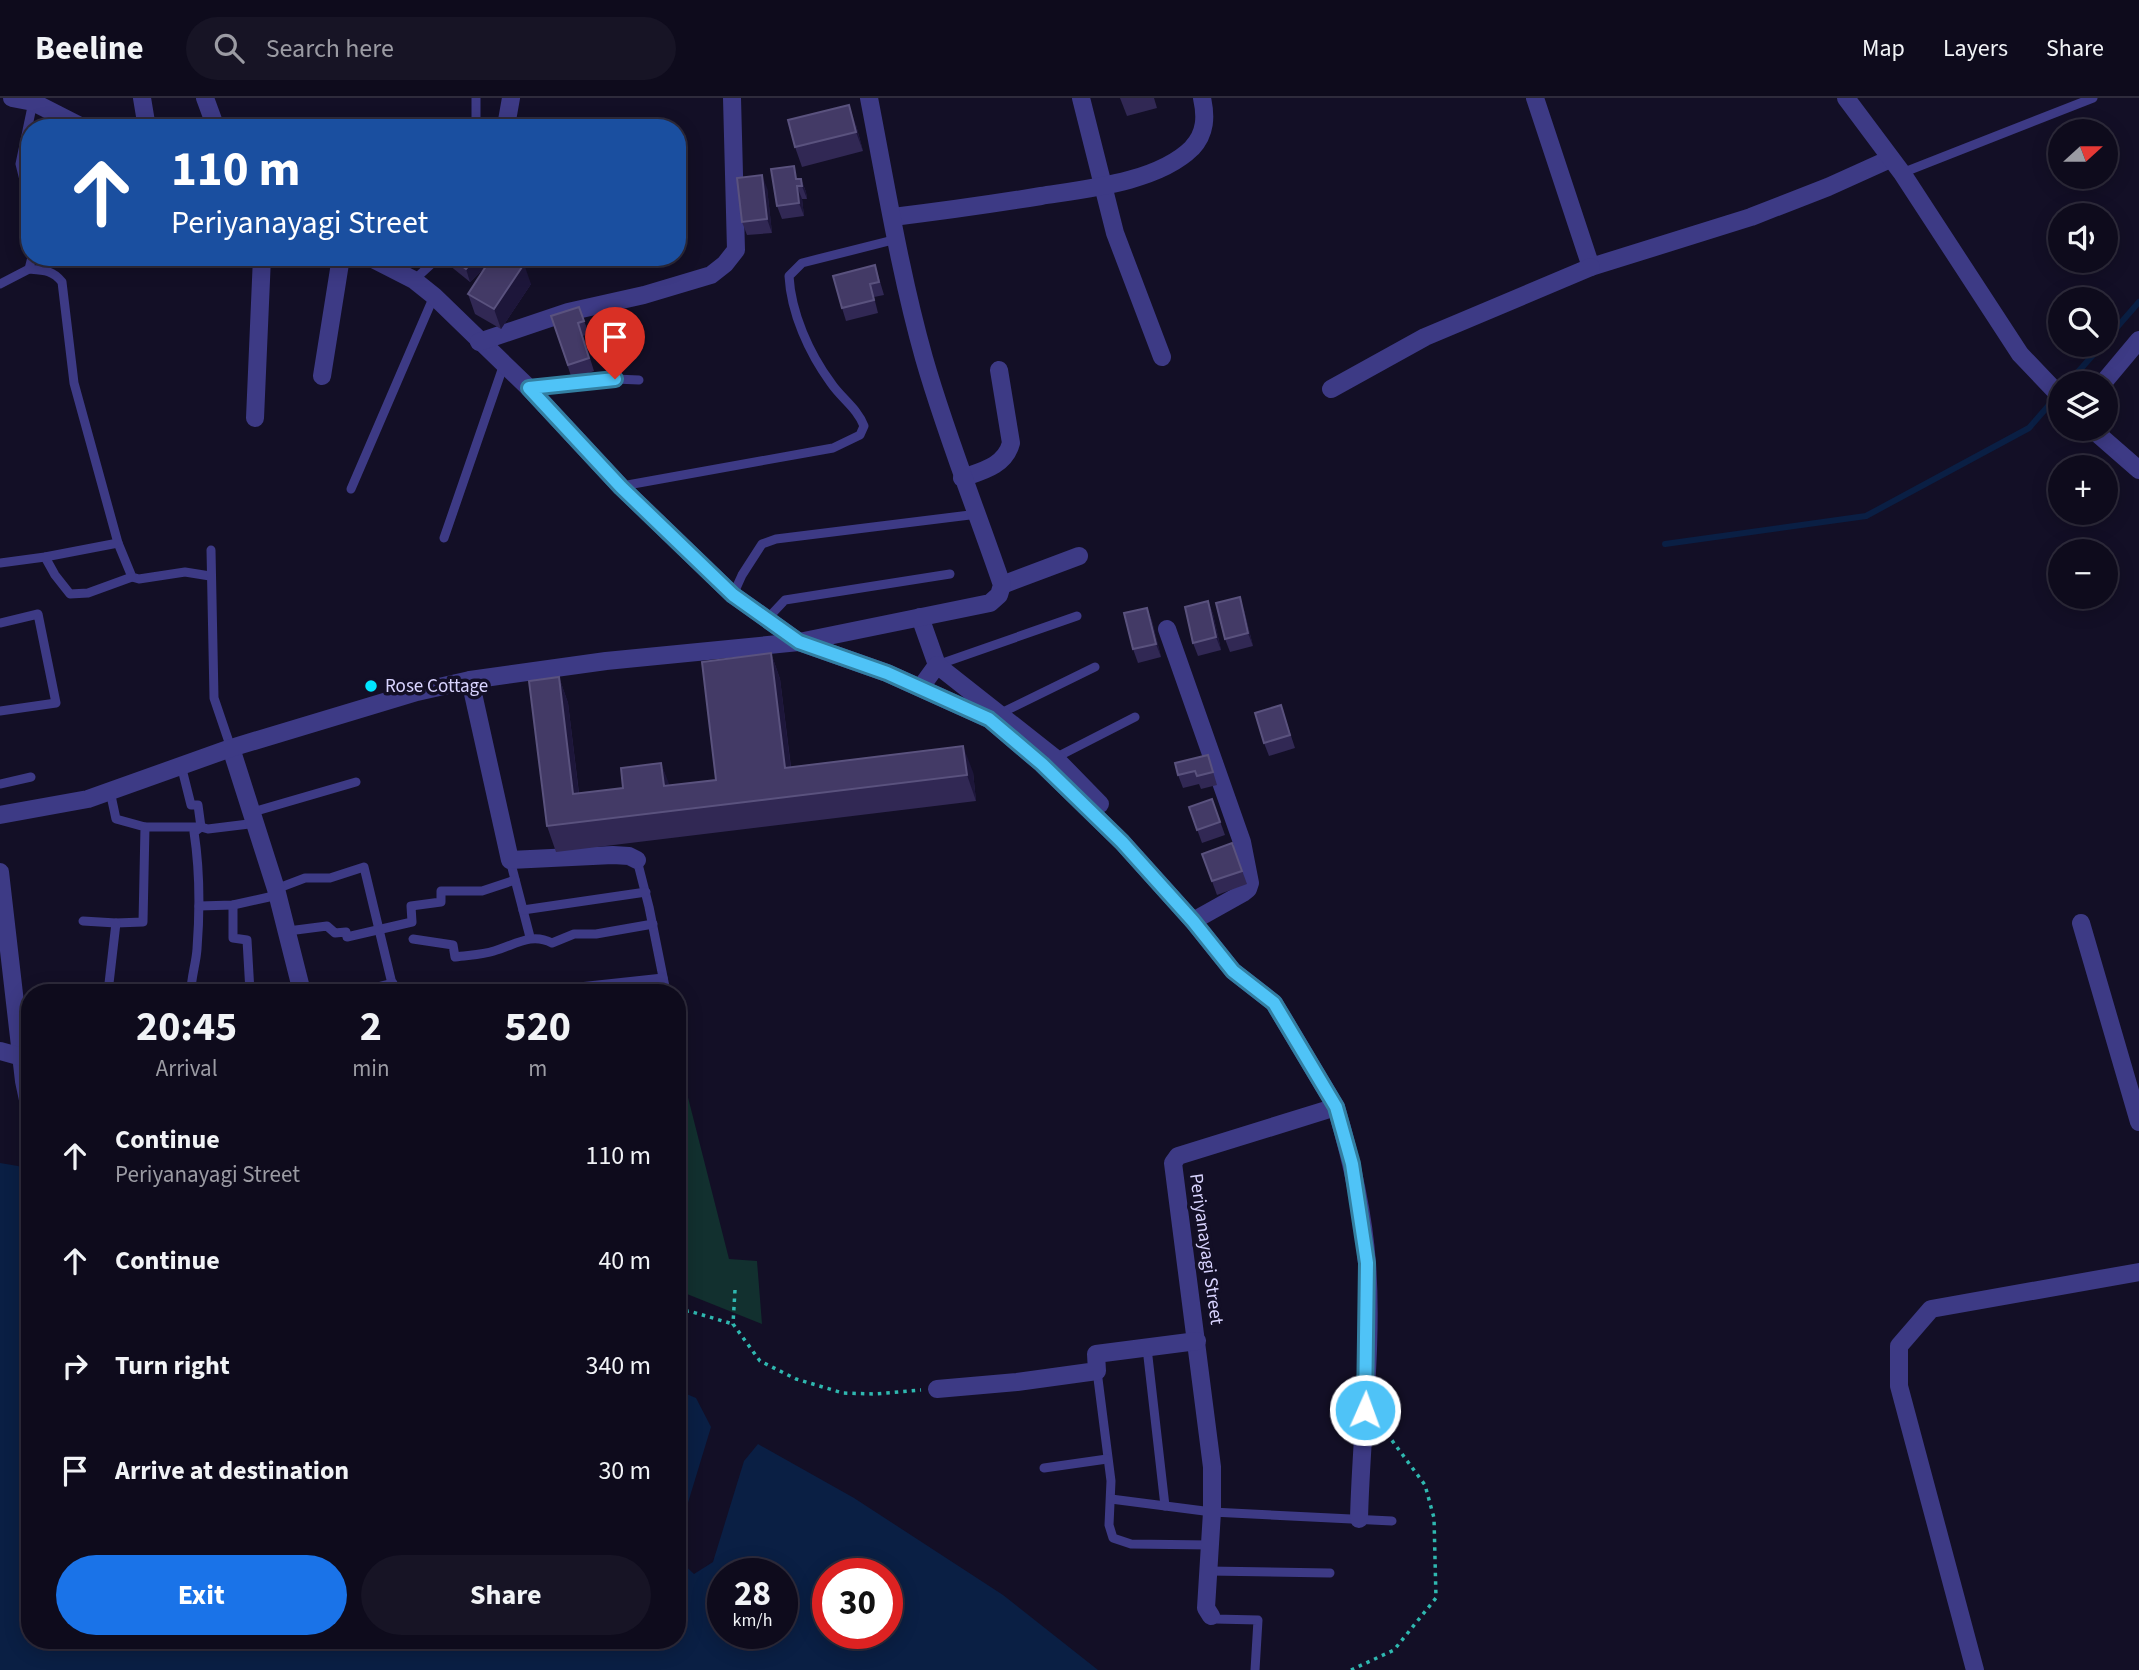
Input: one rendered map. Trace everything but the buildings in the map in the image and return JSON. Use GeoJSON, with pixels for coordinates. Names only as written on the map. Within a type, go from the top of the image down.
{"type":"FeatureCollection","features":[{"type":"Feature","properties":{"kind":"street"},"geometry":{"type":"LineString","coordinates":[[12,98],[42,104],[68,119]]}},
{"type":"Feature","properties":{"kind":"street"},"geometry":{"type":"LineString","coordinates":[[142,98],[146,119]]}},
{"type":"Feature","properties":{"kind":"street"},"geometry":{"type":"LineString","coordinates":[[205,98],[213,119]]}},
{"type":"Feature","properties":{"kind":"street"},"geometry":{"type":"LineString","coordinates":[[507,119],[511,98]]}},
{"type":"Feature","properties":{"kind":"street"},"geometry":{"type":"LineString","coordinates":[[479,342],[568,312],[644,295],[711,275],[725,264],[736,250],[732,98]]}},
{"type":"Feature","properties":{"kind":"street"},"geometry":{"type":"LineString","coordinates":[[0,815],[88,799],[231,748],[417,692],[470,680],[606,661],[799,642],[990,603],[999,595],[1002,585],[978,514],[962,478],[924,357],[892,217],[869,98]]}},
{"type":"Feature","properties":{"kind":"street"},"geometry":{"type":"LineString","coordinates":[[1081,98],[1102,186],[1129,274],[1161,357]]}},
{"type":"Feature","properties":{"kind":"street"},"geometry":{"type":"LineString","coordinates":[[892,217],[988,205],[1102,186],[1142,175],[1170,163],[1192,148],[1203,132],[1205,115],[1202,98]]}},
{"type":"Feature","properties":{"kind":"street"},"geometry":{"type":"LineString","coordinates":[[1535,98],[1591,267]]}},
{"type":"Feature","properties":{"kind":"street"},"geometry":{"type":"LineString","coordinates":[[1846,98],[1896,166],[2020,354],[2048,384]]}},
{"type":"Feature","properties":{"kind":"street"},"geometry":{"type":"LineString","coordinates":[[1331,389],[1425,337],[1591,267],[1751,217],[1828,187],[1896,166]]}},
{"type":"Feature","properties":{"kind":"street"},"geometry":{"type":"LineString","coordinates":[[255,418],[262,266]]}},
{"type":"Feature","properties":{"kind":"street"},"geometry":{"type":"LineString","coordinates":[[322,376],[340,266]]}},
{"type":"Feature","properties":{"kind":"street"},"geometry":{"type":"LineString","coordinates":[[387,266],[414,280],[434,296],[529,388],[621,487],[733,595],[799,642],[995,716]]}},
{"type":"Feature","properties":{"kind":"street"},"geometry":{"type":"LineString","coordinates":[[2113,371],[2139,340]]}},
{"type":"Feature","properties":{"kind":"street"},"geometry":{"type":"LineString","coordinates":[[962,478],[993,466],[1009,451],[1011,443],[999,370]]}},
{"type":"Feature","properties":{"kind":"street"},"geometry":{"type":"LineString","coordinates":[[2106,441],[2139,470]]}},
{"type":"Feature","properties":{"kind":"street"},"geometry":{"type":"LineString","coordinates":[[1002,585],[1079,556]]}},
{"type":"Feature","properties":{"kind":"street"},"geometry":{"type":"LineString","coordinates":[[920,617],[937,665],[1100,803]]}},
{"type":"Feature","properties":{"kind":"street"},"geometry":{"type":"LineString","coordinates":[[1167,629],[1242,842],[1251,883],[1243,893],[1193,921]]}},
{"type":"Feature","properties":{"kind":"street"},"geometry":{"type":"LineString","coordinates":[[921,687],[937,665]]}},
{"type":"Feature","properties":{"kind":"street"},"geometry":{"type":"LineString","coordinates":[[470,680],[510,860],[613,855],[629,856],[637,860]]}},
{"type":"Feature","properties":{"kind":"street"},"geometry":{"type":"LineString","coordinates":[[231,748],[277,892],[300,984]]}},
{"type":"Feature","properties":{"kind":"street"},"geometry":{"type":"LineString","coordinates":[[1049,761],[1193,921],[1233,971],[1274,1003],[1336,1107],[1352,1164],[1367,1263],[1359,1519]]}},
{"type":"Feature","properties":{"kind":"street"},"geometry":{"type":"LineString","coordinates":[[0,872],[3,913],[21,1026]]}},
{"type":"Feature","properties":{"kind":"street"},"geometry":{"type":"LineString","coordinates":[[2081,923],[2139,1122]]}},
{"type":"Feature","properties":{"kind":"street"},"geometry":{"type":"LineString","coordinates":[[0,1051],[21,1057]]}},
{"type":"Feature","properties":{"kind":"street","name":"Periyanayagi Street"},"geometry":{"type":"LineString","coordinates":[[1197,1341],[1173,1168],[1175,1158],[1336,1107]]}},
{"type":"Feature","properties":{"kind":"street"},"geometry":{"type":"LineString","coordinates":[[1975,1670],[1899,1386],[1899,1346],[1931,1308],[2139,1272]]}},
{"type":"Feature","properties":{"kind":"street"},"geometry":{"type":"LineString","coordinates":[[937,1389],[1097,1371],[1096,1354],[1197,1341],[1213,1467],[1206,1608],[1211,1616]]}},
{"type":"Feature","properties":{"kind":"lane"},"geometry":{"type":"LineString","coordinates":[[476,98],[477,119]]}},
{"type":"Feature","properties":{"kind":"lane"},"geometry":{"type":"LineString","coordinates":[[1896,166],[2093,98]]}},
{"type":"Feature","properties":{"kind":"lane"},"geometry":{"type":"LineString","coordinates":[[621,487],[832,448],[860,435],[864,426],[861,417],[831,384],[811,351],[795,309],[789,276],[802,263],[897,239]]}},
{"type":"Feature","properties":{"kind":"lane"},"geometry":{"type":"LineString","coordinates":[[414,280],[429,266]]}},
{"type":"Feature","properties":{"kind":"lane"},"geometry":{"type":"LineString","coordinates":[[0,284],[29,269],[49,271],[57,275],[62,282],[74,383],[118,543],[132,577]]}},
{"type":"Feature","properties":{"kind":"lane"},"geometry":{"type":"LineString","coordinates":[[351,489],[434,296]]}},
{"type":"Feature","properties":{"kind":"lane"},"geometry":{"type":"LineString","coordinates":[[444,538],[504,364]]}},
{"type":"Feature","properties":{"kind":"lane"},"geometry":{"type":"LineString","coordinates":[[529,388],[615,379],[639,380]]}},
{"type":"Feature","properties":{"kind":"lane"},"geometry":{"type":"LineString","coordinates":[[733,595],[762,544],[776,539],[978,514]]}},
{"type":"Feature","properties":{"kind":"lane"},"geometry":{"type":"LineString","coordinates":[[0,563],[46,558],[118,543]]}},
{"type":"Feature","properties":{"kind":"lane"},"geometry":{"type":"LineString","coordinates":[[211,550],[214,698],[231,748]]}},
{"type":"Feature","properties":{"kind":"lane"},"geometry":{"type":"LineString","coordinates":[[46,558],[70,594],[88,593],[132,577],[139,579],[185,572],[210,576]]}},
{"type":"Feature","properties":{"kind":"lane"},"geometry":{"type":"LineString","coordinates":[[768,618],[785,600],[950,574]]}},
{"type":"Feature","properties":{"kind":"lane"},"geometry":{"type":"LineString","coordinates":[[0,623],[38,614],[56,704],[0,711]]}},
{"type":"Feature","properties":{"kind":"lane"},"geometry":{"type":"LineString","coordinates":[[937,665],[1077,616]]}},
{"type":"Feature","properties":{"kind":"lane"},"geometry":{"type":"LineString","coordinates":[[995,716],[1095,667]]}},
{"type":"Feature","properties":{"kind":"lane"},"geometry":{"type":"LineString","coordinates":[[1049,761],[1135,717]]}},
{"type":"Feature","properties":{"kind":"lane"},"geometry":{"type":"LineString","coordinates":[[181,765],[191,805],[198,805],[201,827]]}},
{"type":"Feature","properties":{"kind":"lane"},"geometry":{"type":"LineString","coordinates":[[0,784],[31,777]]}},
{"type":"Feature","properties":{"kind":"lane"},"geometry":{"type":"LineString","coordinates":[[110,791],[117,819],[145,827],[208,829],[255,818],[356,782]]}},
{"type":"Feature","properties":{"kind":"lane"},"geometry":{"type":"LineString","coordinates":[[83,921],[143,922],[145,827]]}},
{"type":"Feature","properties":{"kind":"lane"},"geometry":{"type":"LineString","coordinates":[[191,984],[197,953],[199,906],[198,857],[194,832],[201,827]]}},
{"type":"Feature","properties":{"kind":"lane"},"geometry":{"type":"LineString","coordinates":[[510,860],[530,937]]}},
{"type":"Feature","properties":{"kind":"lane"},"geometry":{"type":"LineString","coordinates":[[637,860],[664,984]]}},
{"type":"Feature","properties":{"kind":"lane"},"geometry":{"type":"LineString","coordinates":[[199,906],[233,905],[277,892],[305,878],[330,878],[365,867],[392,984]]}},
{"type":"Feature","properties":{"kind":"lane"},"geometry":{"type":"LineString","coordinates":[[288,932],[327,926],[335,933],[346,932],[348,937],[381,931],[412,922],[411,906],[441,902],[441,891],[482,891],[515,880]]}},
{"type":"Feature","properties":{"kind":"lane"},"geometry":{"type":"LineString","coordinates":[[523,910],[646,892]]}},
{"type":"Feature","properties":{"kind":"lane"},"geometry":{"type":"LineString","coordinates":[[233,905],[233,938],[247,940],[250,984]]}},
{"type":"Feature","properties":{"kind":"lane"},"geometry":{"type":"LineString","coordinates":[[109,984],[116,923]]}},
{"type":"Feature","properties":{"kind":"lane"},"geometry":{"type":"LineString","coordinates":[[413,939],[453,945],[455,957],[492,952],[530,937],[552,943],[574,934],[596,934],[653,924]]}},
{"type":"Feature","properties":{"kind":"lane"},"geometry":{"type":"LineString","coordinates":[[607,984],[663,978]]}},
{"type":"Feature","properties":{"kind":"lane"},"geometry":{"type":"LineString","coordinates":[[1147,1348],[1165,1506]]}},
{"type":"Feature","properties":{"kind":"lane"},"geometry":{"type":"LineString","coordinates":[[1097,1371],[1111,1499],[1109,1525],[1113,1538],[1131,1544],[1210,1545]]}},
{"type":"Feature","properties":{"kind":"lane"},"geometry":{"type":"LineString","coordinates":[[1044,1468],[1107,1459]]}},
{"type":"Feature","properties":{"kind":"lane"},"geometry":{"type":"LineString","coordinates":[[1111,1499],[1212,1512],[1392,1521]]}},
{"type":"Feature","properties":{"kind":"lane"},"geometry":{"type":"LineString","coordinates":[[1209,1571],[1330,1573]]}},
{"type":"Feature","properties":{"kind":"lane"},"geometry":{"type":"LineString","coordinates":[[1211,1616],[1215,1619],[1258,1620],[1255,1670]]}},
{"type":"Feature","properties":{"kind":"path"},"geometry":{"type":"LineString","coordinates":[[733,1324],[735,1290]]}},
{"type":"Feature","properties":{"kind":"path"},"geometry":{"type":"LineString","coordinates":[[686,1312],[733,1324],[760,1361],[796,1379],[843,1393],[875,1394],[937,1389]]}},
{"type":"Feature","properties":{"kind":"path"},"geometry":{"type":"LineString","coordinates":[[1351,1670],[1394,1650],[1436,1598],[1434,1518],[1425,1485],[1376,1420],[1365,1394]]}},
{"type":"Feature","properties":{"kind":"green space"},"geometry":{"type":"Polygon","coordinates":[[[686,1090],[729,1259],[757,1261],[762,1324],[686,1294],[686,1090]]]}},
{"type":"Feature","properties":{"kind":"water"},"geometry":{"type":"Polygon","coordinates":[[[0,1163],[21,1168],[21,1649],[686,1649],[686,1566],[694,1574],[707,1566],[707,1649],[798,1649],[798,1558],[714,1558],[744,1461],[758,1444],[854,1498],[1003,1595],[1098,1670],[0,1670],[0,1163]]]}},
{"type":"Feature","properties":{"kind":"water"},"geometry":{"type":"Polygon","coordinates":[[[686,1394],[696,1398],[711,1427],[686,1509],[686,1394]]]}},
{"type":"Feature","properties":{"kind":"waterway"},"geometry":{"type":"LineString","coordinates":[[2118,326],[2139,302]]}},
{"type":"Feature","properties":{"kind":"waterway"},"geometry":{"type":"LineString","coordinates":[[2079,371],[2091,357]]}},
{"type":"Feature","properties":{"kind":"waterway"},"geometry":{"type":"LineString","coordinates":[[1665,544],[1866,516],[2029,428],[2048,406]]}},
{"type":"Feature","properties":{"kind":"place","name":"Rose Cottage"},"geometry":{"type":"Point","coordinates":[371,686]}},
{"type":"Feature","properties":{"kind":"route"},"geometry":{"type":"LineString","coordinates":[[615,379],[529,388],[621,487],[733,595],[799,642],[887,673],[989,719],[1042,764],[1122,842],[1193,921],[1233,971],[1274,1003],[1336,1107],[1352,1164],[1367,1263],[1365,1410]]}}]}
